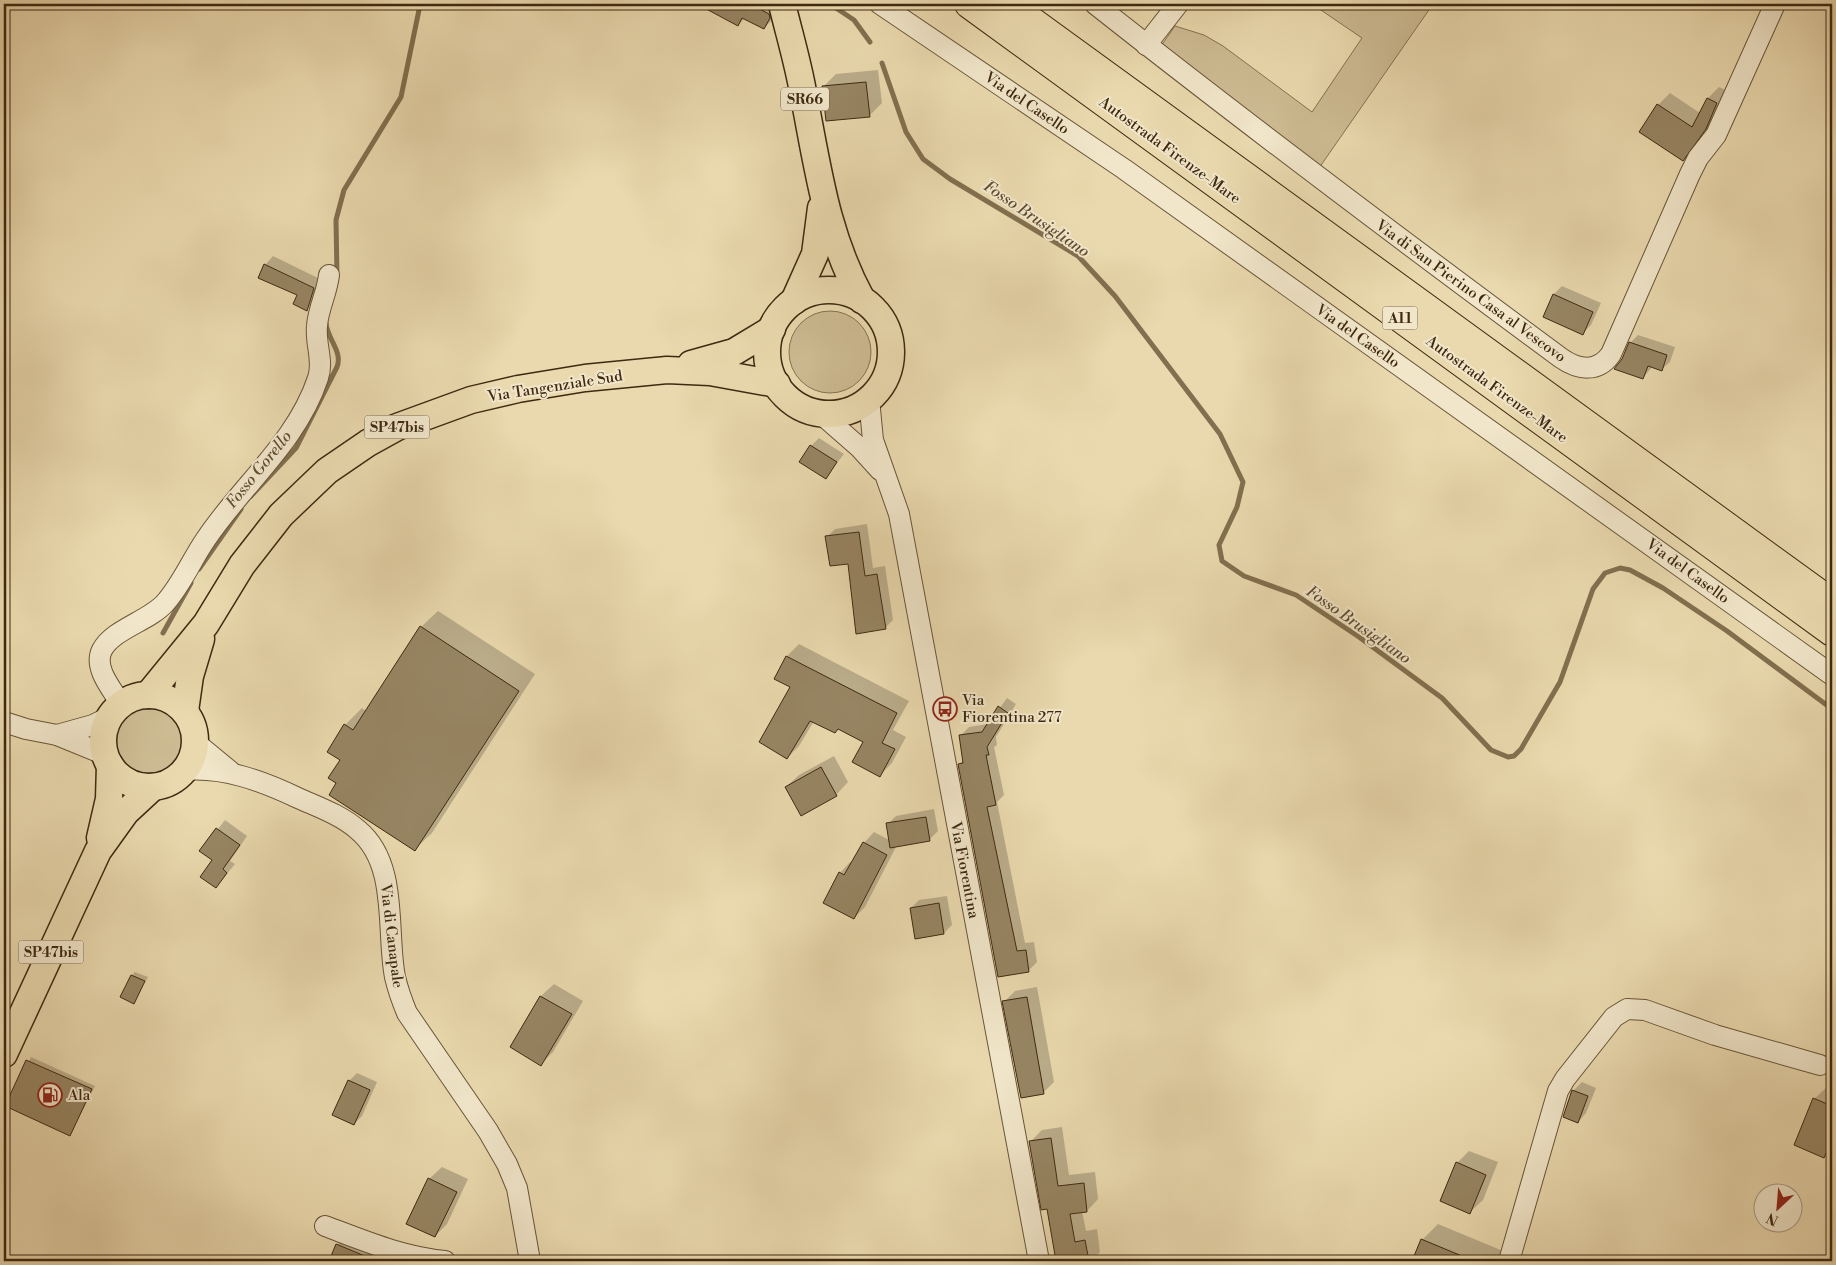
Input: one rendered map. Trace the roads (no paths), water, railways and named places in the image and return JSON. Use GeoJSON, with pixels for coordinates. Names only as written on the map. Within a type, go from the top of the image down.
{"type":"FeatureCollection","features":[{"type":"Feature","properties":{"kind":"highway","name":"Autostrada Firenze-Mare"},"geometry":{"type":"LineString","coordinates":[[968,4],[1832,632]]}},
{"type":"Feature","properties":{"kind":"highway","name":"Autostrada Firenze-Mare"},"geometry":{"type":"LineString","coordinates":[[1008,4],[1832,603]]}},
{"type":"Feature","properties":{"kind":"main road","name":"SR66"},"geometry":{"type":"LineString","coordinates":[[782,4],[803,90],[822,195],[845,265],[862,300]]}},
{"type":"Feature","properties":{"kind":"main road","name":"SR66"},"geometry":{"type":"LineString","coordinates":[[794,301],[815,254],[820,228],[822,195]]}},
{"type":"Feature","properties":{"kind":"main road"},"geometry":{"type":"LineString","coordinates":[[833,290],[862,300],[871,306],[884,322],[890,342],[890,363],[883,383],[869,399],[846,411],[820,413],[796,403],[777,384],[768,357],[772,329],[783,310],[794,301],[813,292],[833,290]]}},
{"type":"Feature","properties":{"kind":"main road","name":"Via Tangenziale Sud"},"geometry":{"type":"LineString","coordinates":[[667,370],[729,354],[772,329]]}},
{"type":"Feature","properties":{"kind":"main road","name":"Via Tangenziale Sud"},"geometry":{"type":"LineString","coordinates":[[148,695],[206,624],[242,565],[281,515],[327,471],[368,443],[397,427],[471,400],[518,389],[586,378],[667,370],[710,372],[777,384]]}},
{"type":"Feature","properties":{"kind":"main road","name":"Via Tangenziale Sud"},"geometry":{"type":"LineString","coordinates":[[185,711],[194,662],[206,624]]}},
{"type":"Feature","properties":{"kind":"main road"},"geometry":{"type":"LineString","coordinates":[[116,710],[134,697],[148,695],[168,698],[185,711],[193,726],[196,743],[192,760],[186,770]]}},
{"type":"Feature","properties":{"kind":"main road","name":"SP47bis"},"geometry":{"type":"LineString","coordinates":[[98,851],[109,799],[108,760],[104,735],[116,710]]}},
{"type":"Feature","properties":{"kind":"main road"},"geometry":{"type":"LineString","coordinates":[[108,760],[129,782],[153,786]]}},
{"type":"Feature","properties":{"kind":"main road","name":"SP47bis"},"geometry":{"type":"LineString","coordinates":[[4,1054],[98,851],[126,812],[153,786],[169,783],[186,770]]}},
{"type":"Feature","properties":{"kind":"street","name":"Via del Casello"},"geometry":{"type":"LineString","coordinates":[[880,4],[1124,169],[1832,675]]}},
{"type":"Feature","properties":{"kind":"street","name":"Via di San Pierino Casa al Vescovo"},"geometry":{"type":"LineString","coordinates":[[1095,4],[1371,218],[1561,358],[1575,366],[1587,369],[1600,365],[1610,354],[1690,174],[1698,158],[1716,135],[1775,4]]}},
{"type":"Feature","properties":{"kind":"street"},"geometry":{"type":"LineString","coordinates":[[1146,45],[1178,4]]}},
{"type":"Feature","properties":{"kind":"street"},"geometry":{"type":"LineString","coordinates":[[57,735],[93,725],[116,710],[101,668],[103,649],[112,639],[155,612],[166,602],[206,538],[289,435],[319,375],[320,363],[316,326],[327,291],[329,275]]}},
{"type":"Feature","properties":{"kind":"street","name":"Via Fiorentina"},"geometry":{"type":"LineString","coordinates":[[869,399],[870,430],[899,514],[1040,1261]]}},
{"type":"Feature","properties":{"kind":"street","name":"Via Fiorentina"},"geometry":{"type":"LineString","coordinates":[[820,413],[869,456],[887,479]]}},
{"type":"Feature","properties":{"kind":"street"},"geometry":{"type":"LineString","coordinates":[[4,722],[26,729],[57,735],[108,760]]}},
{"type":"Feature","properties":{"kind":"street"},"geometry":{"type":"LineString","coordinates":[[196,743],[232,772]]}},
{"type":"Feature","properties":{"kind":"street","name":"Via di Canapale"},"geometry":{"type":"LineString","coordinates":[[186,770],[211,769],[232,772],[285,792],[341,818],[358,830],[369,841],[382,869],[387,890],[395,975],[399,996],[407,1013],[488,1131],[508,1164],[517,1188],[530,1261]]}},
{"type":"Feature","properties":{"kind":"street"},"geometry":{"type":"LineString","coordinates":[[1509,1261],[1558,1091],[1565,1079],[1620,1012],[1636,1009],[1645,1010],[1715,1035],[1798,1057],[1820,1065]]}},
{"type":"Feature","properties":{"kind":"street"},"geometry":{"type":"LineString","coordinates":[[325,1226],[388,1250],[420,1259],[444,1261]]}},
{"type":"Feature","properties":{"kind":"waterway","name":"Fosso Gorello"},"geometry":{"type":"LineString","coordinates":[[337,276],[336,220],[344,190],[401,97],[419,10],[416,4]]}},
{"type":"Feature","properties":{"kind":"waterway","name":"Fosso Brusigliano"},"geometry":{"type":"LineString","coordinates":[[830,4],[854,20],[870,42]]}},
{"type":"Feature","properties":{"kind":"waterway","name":"Fosso Brusigliano"},"geometry":{"type":"LineString","coordinates":[[882,63],[906,132],[923,159],[950,179],[1078,256],[1115,296],[1220,434],[1243,482],[1237,507],[1219,545],[1222,561],[1244,576],[1296,595],[1359,637],[1442,698],[1491,750],[1508,757],[1514,756],[1521,749],[1560,682],[1593,589],[1605,573],[1620,568],[1630,570],[1663,588],[1727,631],[1832,709]]}},
{"type":"Feature","properties":{"kind":"waterway","name":"Fosso Gorello"},"geometry":{"type":"LineString","coordinates":[[251,496],[296,448],[337,367],[338,356],[326,323]]}},
{"type":"Feature","properties":{"kind":"waterway","name":"Fosso Gorello"},"geometry":{"type":"LineString","coordinates":[[199,569],[241,509]]}},
{"type":"Feature","properties":{"kind":"waterway","name":"Fosso Gorello"},"geometry":{"type":"LineString","coordinates":[[163,633],[191,583]]}},
{"type":"Feature","properties":{"kind":"place","name":"Via Fiorentina 277"},"geometry":{"type":"Point","coordinates":[945,709]}},
{"type":"Feature","properties":{"kind":"place","name":"Ala"},"geometry":{"type":"Point","coordinates":[50,1095]}}]}
